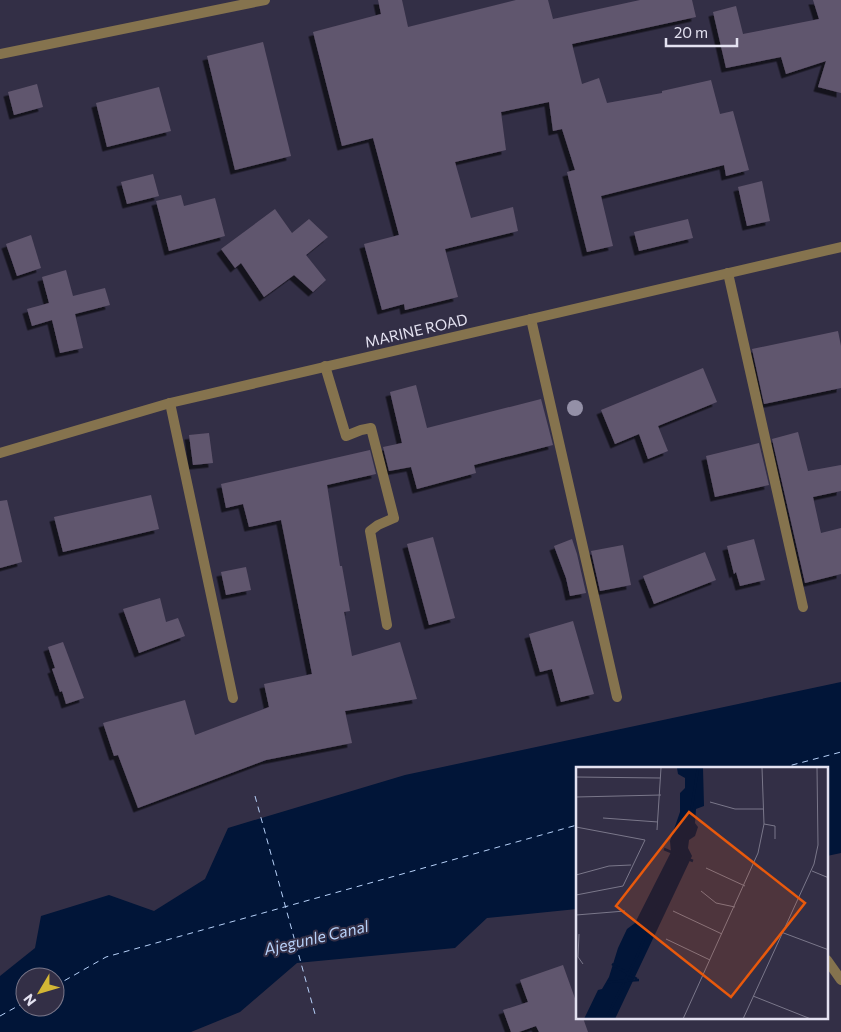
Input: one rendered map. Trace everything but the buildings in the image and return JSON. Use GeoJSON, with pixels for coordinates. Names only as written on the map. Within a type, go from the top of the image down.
{"type":"FeatureCollection","features":[{"type":"Feature","properties":{"kind":"street"},"geometry":{"type":"LineString","coordinates":[[0,54],[264,0]]}},
{"type":"Feature","properties":{"kind":"street","name":"MARINE ROAD"},"geometry":{"type":"LineString","coordinates":[[0,453],[170,403],[841,247]]}},
{"type":"Feature","properties":{"kind":"street"},"geometry":{"type":"LineString","coordinates":[[728,273],[803,607]]}},
{"type":"Feature","properties":{"kind":"street"},"geometry":{"type":"LineString","coordinates":[[531,319],[617,697]]}},
{"type":"Feature","properties":{"kind":"street"},"geometry":{"type":"LineString","coordinates":[[326,366],[346,436],[371,428],[390,500],[394,518],[370,531],[387,625]]}},
{"type":"Feature","properties":{"kind":"street"},"geometry":{"type":"LineString","coordinates":[[170,403],[233,698]]}},
{"type":"Feature","properties":{"kind":"street"},"geometry":{"type":"LineString","coordinates":[[828,961],[841,980]]}},
{"type":"Feature","properties":{"kind":"water","name":"Ajegunle Canal"},"geometry":{"type":"Polygon","coordinates":[[[841,682],[841,853],[828,856],[828,767],[576,767],[576,909],[487,918],[455,948],[297,963],[240,1012],[191,1032],[0,1032],[0,976],[35,948],[41,916],[109,895],[154,911],[205,879],[228,828],[405,775],[841,682]]]}},
{"type":"Feature","properties":{"kind":"ferry route"},"geometry":{"type":"LineString","coordinates":[[785,767],[841,752]]}},
{"type":"Feature","properties":{"kind":"ferry route"},"geometry":{"type":"LineString","coordinates":[[255,796],[315,1014]]}},
{"type":"Feature","properties":{"kind":"ferry route"},"geometry":{"type":"LineString","coordinates":[[65,980],[106,957],[576,825]]}},
{"type":"Feature","properties":{"kind":"ferry route"},"geometry":{"type":"LineString","coordinates":[[0,1016],[15,1008]]}}]}
